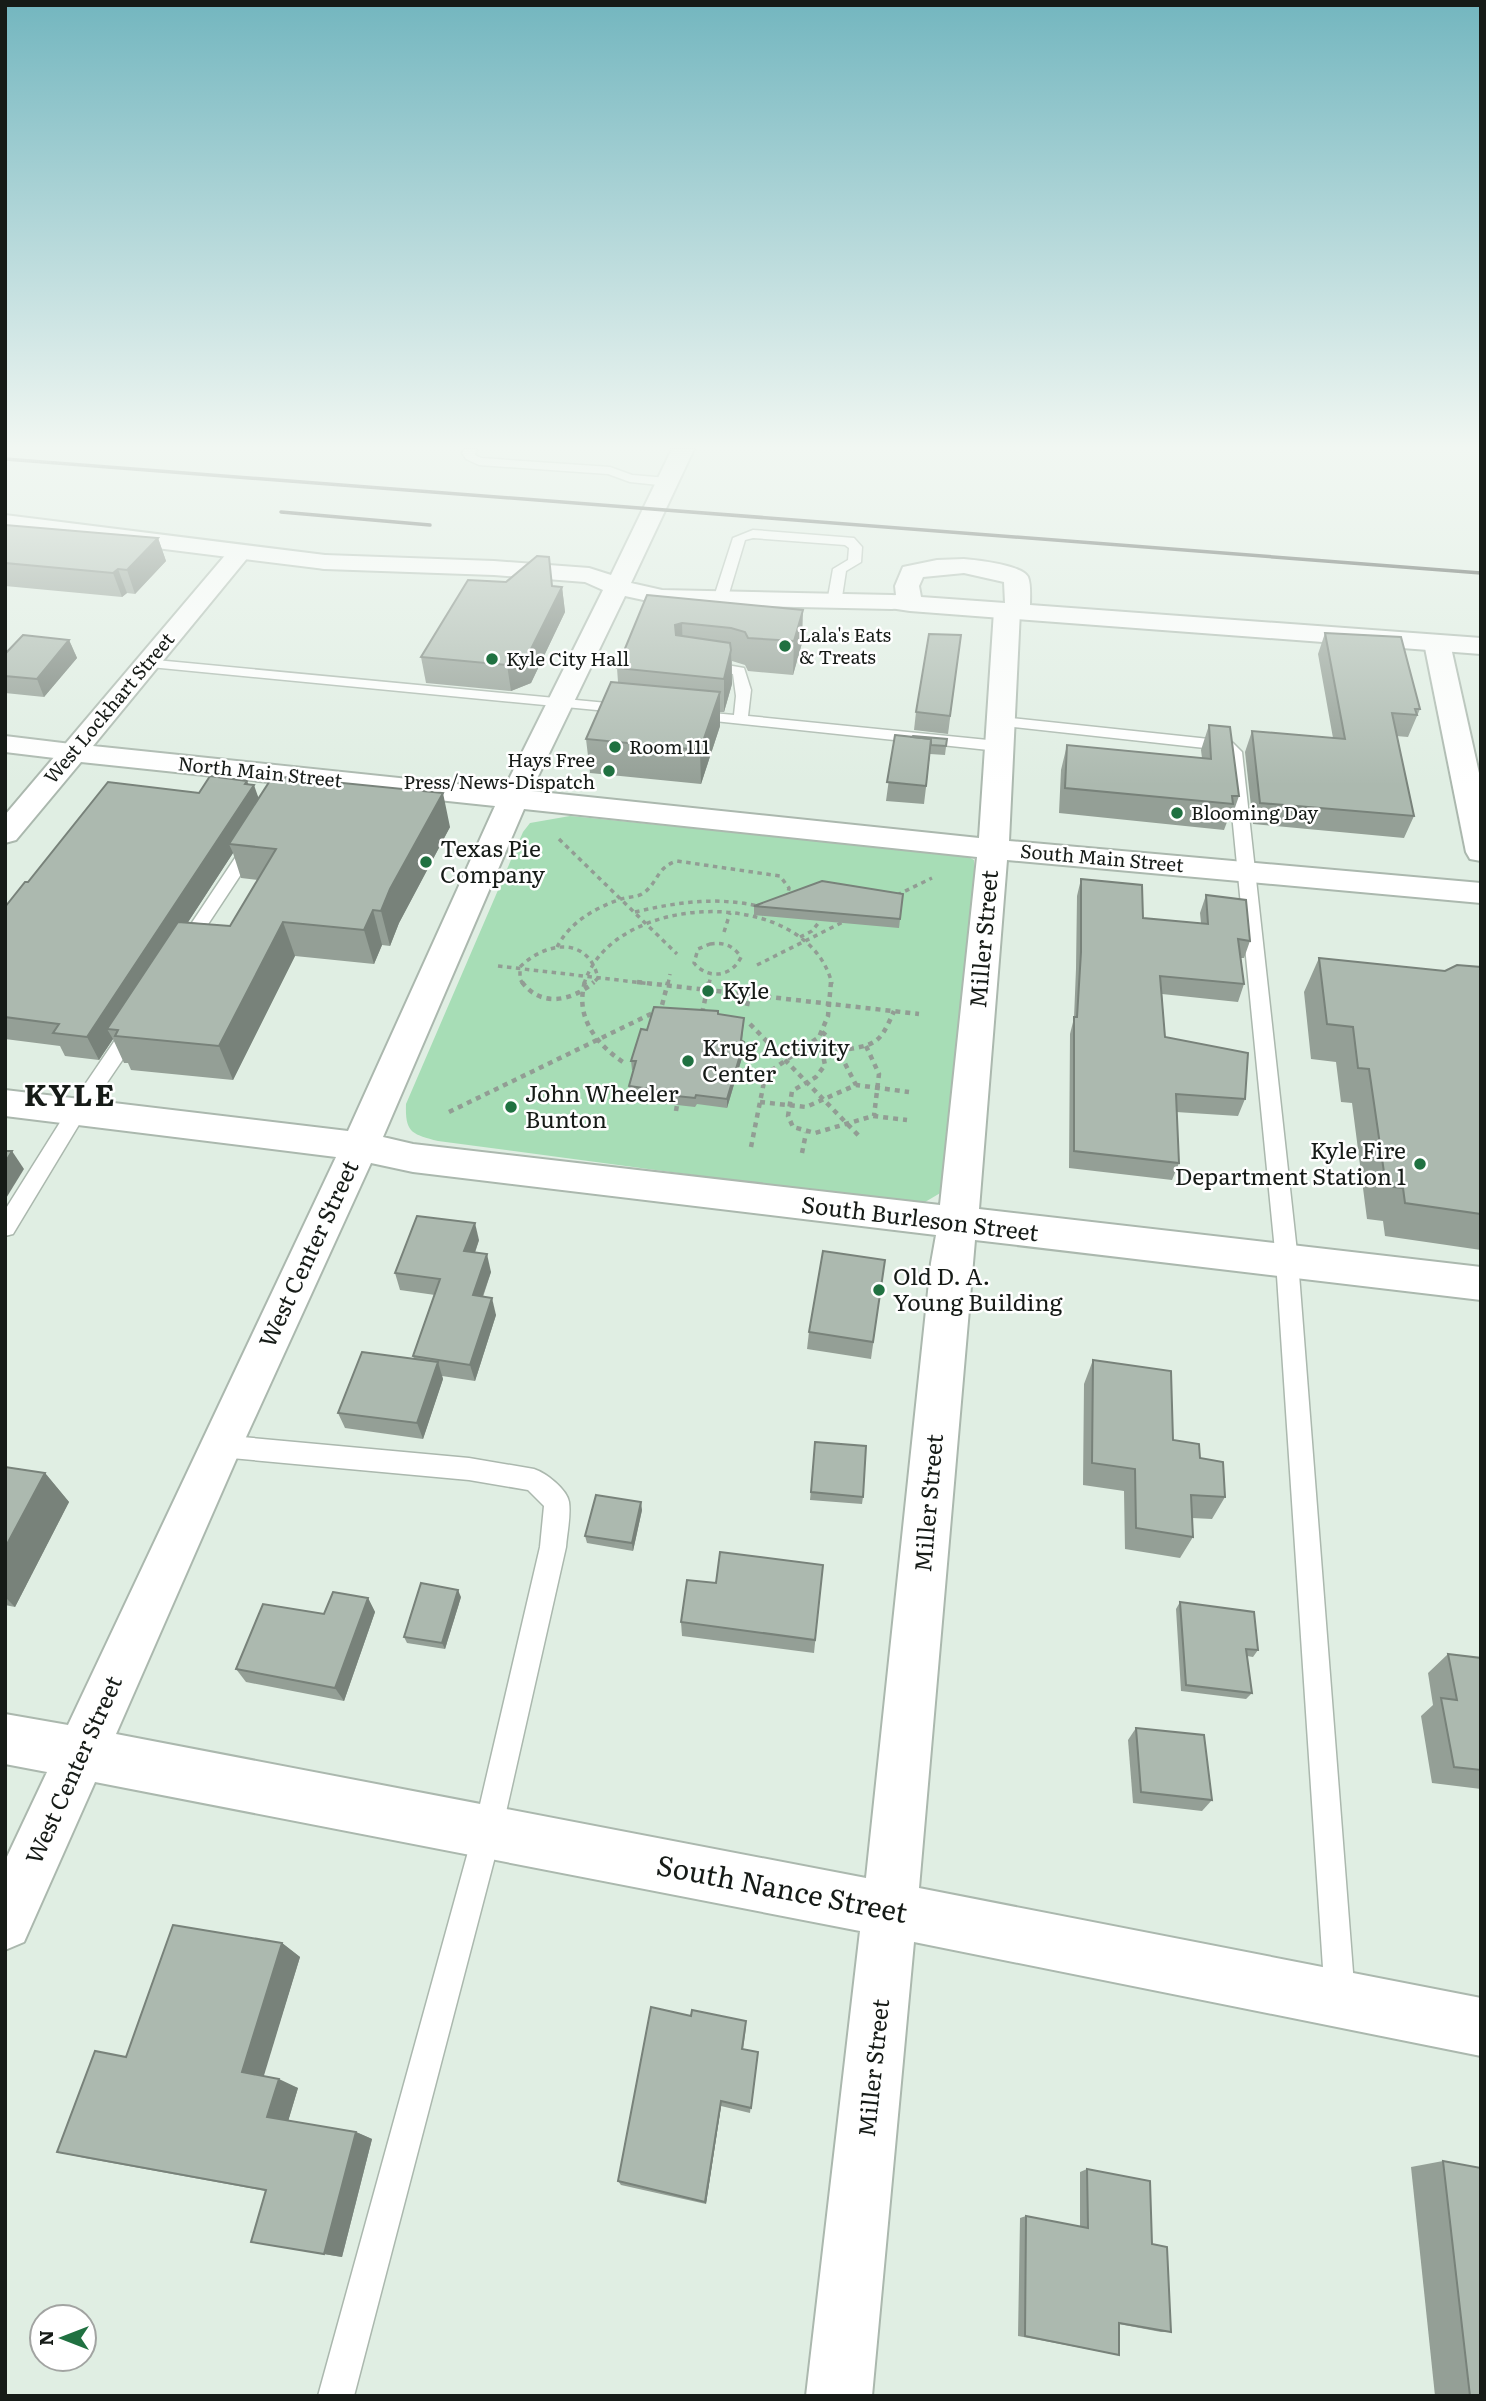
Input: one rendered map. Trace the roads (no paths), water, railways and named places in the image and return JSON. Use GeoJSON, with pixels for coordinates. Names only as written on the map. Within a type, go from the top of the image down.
{"type":"FeatureCollection","features":[{"type":"Feature","properties":{"kind":"street","name":"West Lockhart Street"},"geometry":{"type":"LineString","coordinates":[[5,834],[232,561]]}},
{"type":"Feature","properties":{"kind":"street"},"geometry":{"type":"LineString","coordinates":[[318,561],[410,576],[579,593],[617,587],[662,597],[722,593],[835,597],[901,603]]}},
{"type":"Feature","properties":{"kind":"street","name":"West Center Street"},"geometry":{"type":"LineString","coordinates":[[5,1923],[220,1446],[360,1146],[514,797],[629,561]]}},
{"type":"Feature","properties":{"kind":"street","name":"Miller Street"},"geometry":{"type":"LineString","coordinates":[[839,2396],[890,1911],[951,1263],[958,1224],[1016,579],[1001,572],[932,566],[912,572],[901,603]]}},
{"type":"Feature","properties":{"kind":"street"},"geometry":{"type":"LineString","coordinates":[[722,593],[901,603],[1481,646]]}},
{"type":"Feature","properties":{"kind":"street"},"geometry":{"type":"LineString","coordinates":[[1437,643],[1481,852]]}},
{"type":"Feature","properties":{"kind":"street","name":"North Main Street"},"geometry":{"type":"LineString","coordinates":[[5,744],[291,782],[514,797]]}},
{"type":"Feature","properties":{"kind":"street","name":"South Main Street"},"geometry":{"type":"LineString","coordinates":[[514,797],[993,849],[1481,893]]}},
{"type":"Feature","properties":{"kind":"street","name":"South Burleson Street"},"geometry":{"type":"LineString","coordinates":[[5,1103],[360,1146],[413,1158],[1481,1284]]}},
{"type":"Feature","properties":{"kind":"street","name":"South Nance Street"},"geometry":{"type":"LineString","coordinates":[[5,1739],[488,1830],[1481,2027]]}},
{"type":"Feature","properties":{"kind":"lane"},"geometry":{"type":"LineString","coordinates":[[722,593],[732,561]]}},
{"type":"Feature","properties":{"kind":"lane"},"geometry":{"type":"LineString","coordinates":[[835,597],[840,569],[854,561]]}},
{"type":"Feature","properties":{"kind":"lane"},"geometry":{"type":"LineString","coordinates":[[145,663],[644,711]]}},
{"type":"Feature","properties":{"kind":"lane"},"geometry":{"type":"LineString","coordinates":[[692,664],[739,671],[744,688],[740,720]]}},
{"type":"Feature","properties":{"kind":"lane"},"geometry":{"type":"LineString","coordinates":[[671,713],[740,720],[1228,747],[1234,752],[1287,1261],[1341,2000]]}},
{"type":"Feature","properties":{"kind":"lane"},"geometry":{"type":"LineString","coordinates":[[172,965],[259,834]]}},
{"type":"Feature","properties":{"kind":"lane"},"geometry":{"type":"LineString","coordinates":[[5,1227],[76,1113],[118,1055],[145,1010]]}},
{"type":"Feature","properties":{"kind":"lane"},"geometry":{"type":"LineString","coordinates":[[220,1446],[468,1469],[534,1479],[557,1502],[553,1547],[488,1830],[336,2396]]}},
{"type":"Feature","properties":{"kind":"railway"},"geometry":{"type":"LineString","coordinates":[[1326,561],[1481,573]]}},
{"type":"Feature","properties":{"kind":"place","name":"Lala's Eats & Treats"},"geometry":{"type":"Point","coordinates":[785,646]}},
{"type":"Feature","properties":{"kind":"place","name":"Kyle City Hall"},"geometry":{"type":"Point","coordinates":[492,659]}},
{"type":"Feature","properties":{"kind":"place","name":"Room 111"},"geometry":{"type":"Point","coordinates":[615,747]}},
{"type":"Feature","properties":{"kind":"place","name":"Hays Free Press/News-Dispatch"},"geometry":{"type":"Point","coordinates":[609,771]}},
{"type":"Feature","properties":{"kind":"place","name":"Blooming Day"},"geometry":{"type":"Point","coordinates":[1177,813]}},
{"type":"Feature","properties":{"kind":"place","name":"Texas Pie Company"},"geometry":{"type":"Point","coordinates":[426,862]}},
{"type":"Feature","properties":{"kind":"place","name":"Kyle"},"geometry":{"type":"Point","coordinates":[708,991]}},
{"type":"Feature","properties":{"kind":"place","name":"Krug Activity Center"},"geometry":{"type":"Point","coordinates":[688,1061]}},
{"type":"Feature","properties":{"kind":"place","name":"John Wheeler Bunton"},"geometry":{"type":"Point","coordinates":[511,1107]}},
{"type":"Feature","properties":{"kind":"place","name":"Kyle Fire Department Station 1"},"geometry":{"type":"Point","coordinates":[1420,1164]}},
{"type":"Feature","properties":{"kind":"place","name":"Old D. A. Young Building"},"geometry":{"type":"Point","coordinates":[879,1290]}},
{"type":"Feature","properties":{"kind":"district","name":"KYLE"},"geometry":{"type":"Point","coordinates":[70,1096]}}]}
